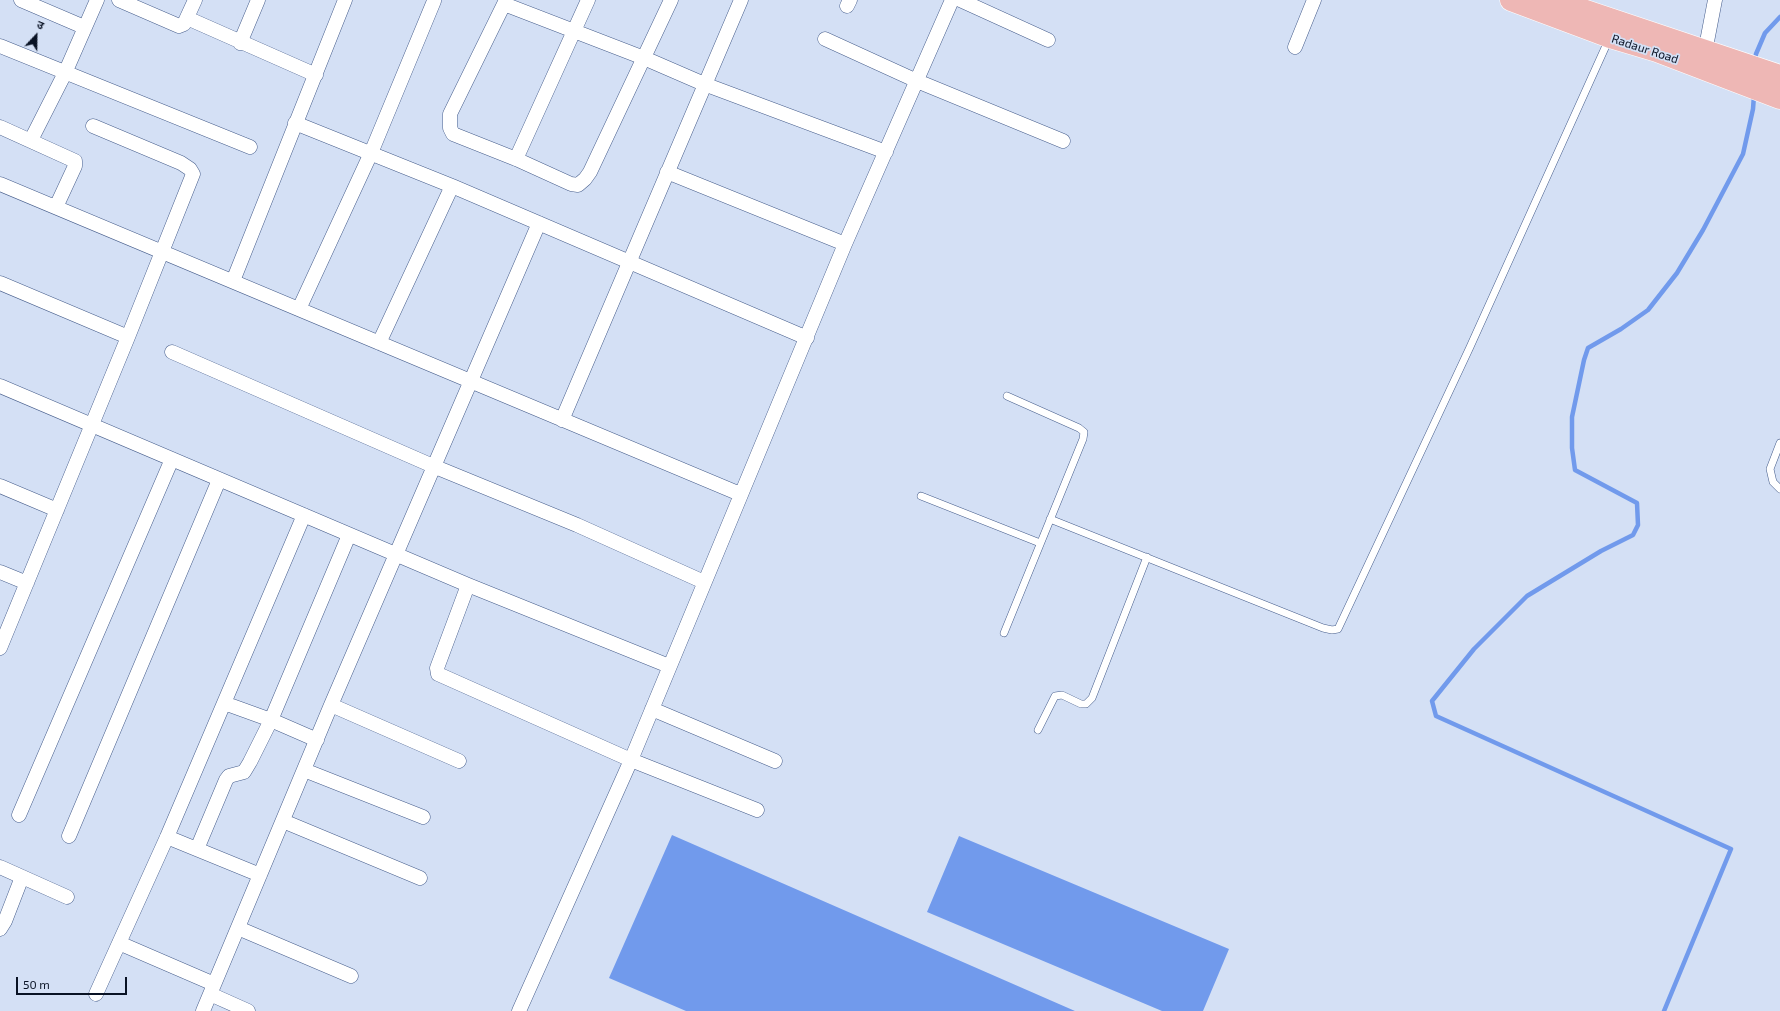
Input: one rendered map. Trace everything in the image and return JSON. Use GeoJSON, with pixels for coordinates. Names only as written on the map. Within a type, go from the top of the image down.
{"type":"FeatureCollection","features":[{"type":"Feature","properties":{"kind":"main road","name":"Radaur Road"},"geometry":{"type":"LineString","coordinates":[[1511,0],[1610,37],[1657,52],[1735,71],[1775,85]]}},
{"type":"Feature","properties":{"kind":"main road","name":"Radaur Road"},"geometry":{"type":"LineString","coordinates":[[1553,0],[1705,52],[1735,71]]}},
{"type":"Feature","properties":{"kind":"street"},"geometry":{"type":"LineString","coordinates":[[22,0],[84,27]]}},
{"type":"Feature","properties":{"kind":"street"},"geometry":{"type":"LineString","coordinates":[[31,140],[65,73],[97,0]]}},
{"type":"Feature","properties":{"kind":"street"},"geometry":{"type":"LineString","coordinates":[[119,0],[174,26],[184,24],[195,0]]}},
{"type":"Feature","properties":{"kind":"street"},"geometry":{"type":"LineString","coordinates":[[240,43],[258,0]]}},
{"type":"Feature","properties":{"kind":"street"},"geometry":{"type":"LineString","coordinates":[[233,281],[345,0]]}},
{"type":"Feature","properties":{"kind":"street"},"geometry":{"type":"LineString","coordinates":[[516,159],[588,0]]}},
{"type":"Feature","properties":{"kind":"street"},"geometry":{"type":"LineString","coordinates":[[671,0],[644,58],[590,172],[581,184],[572,184],[516,159],[453,134],[450,128],[449,120],[505,2],[644,58],[704,84],[886,152]]}},
{"type":"Feature","properties":{"kind":"street"},"geometry":{"type":"LineString","coordinates":[[562,420],[741,0]]}},
{"type":"Feature","properties":{"kind":"street"},"geometry":{"type":"LineString","coordinates":[[519,1011],[631,760],[740,494],[807,338],[845,244],[952,0]]}},
{"type":"Feature","properties":{"kind":"street"},"geometry":{"type":"LineString","coordinates":[[960,0],[1048,40]]}},
{"type":"Feature","properties":{"kind":"street"},"geometry":{"type":"LineString","coordinates":[[1295,47],[1314,0]]}},
{"type":"Feature","properties":{"kind":"street"},"geometry":{"type":"LineString","coordinates":[[1705,52],[1716,0]]}},
{"type":"Feature","properties":{"kind":"street"},"geometry":{"type":"LineString","coordinates":[[299,308],[371,153],[434,1]]}},
{"type":"Feature","properties":{"kind":"street"},"geometry":{"type":"LineString","coordinates":[[187,18],[240,43],[316,75]]}},
{"type":"Feature","properties":{"kind":"street"},"geometry":{"type":"LineString","coordinates":[[825,39],[917,81],[1063,141]]}},
{"type":"Feature","properties":{"kind":"street"},"geometry":{"type":"LineString","coordinates":[[0,46],[250,147]]}},
{"type":"Feature","properties":{"kind":"street"},"geometry":{"type":"LineString","coordinates":[[295,123],[452,186],[807,338]]}},
{"type":"Feature","properties":{"kind":"street"},"geometry":{"type":"LineString","coordinates":[[0,648],[3,632],[27,583],[193,174],[190,169],[180,163],[93,126]]}},
{"type":"Feature","properties":{"kind":"street"},"geometry":{"type":"LineString","coordinates":[[0,127],[75,161],[75,166],[56,207]]}},
{"type":"Feature","properties":{"kind":"street"},"geometry":{"type":"LineString","coordinates":[[667,172],[845,244]]}},
{"type":"Feature","properties":{"kind":"street"},"geometry":{"type":"LineString","coordinates":[[0,184],[740,494]]}},
{"type":"Feature","properties":{"kind":"street"},"geometry":{"type":"LineString","coordinates":[[379,343],[452,186]]}},
{"type":"Feature","properties":{"kind":"street"},"geometry":{"type":"LineString","coordinates":[[203,1011],[395,554],[538,223]]}},
{"type":"Feature","properties":{"kind":"street"},"geometry":{"type":"LineString","coordinates":[[0,282],[128,337]]}},
{"type":"Feature","properties":{"kind":"street"},"geometry":{"type":"LineString","coordinates":[[172,352],[433,466],[576,525],[704,582]]}},
{"type":"Feature","properties":{"kind":"street"},"geometry":{"type":"LineString","coordinates":[[0,386],[90,426],[172,459],[468,586],[669,666]]}},
{"type":"Feature","properties":{"kind":"street"},"geometry":{"type":"LineString","coordinates":[[19,815],[172,459]]}},
{"type":"Feature","properties":{"kind":"street"},"geometry":{"type":"LineString","coordinates":[[69,836],[219,480]]}},
{"type":"Feature","properties":{"kind":"street"},"geometry":{"type":"LineString","coordinates":[[0,486],[57,510]]}},
{"type":"Feature","properties":{"kind":"street"},"geometry":{"type":"LineString","coordinates":[[96,994],[167,837],[304,515]]}},
{"type":"Feature","properties":{"kind":"street"},"geometry":{"type":"LineString","coordinates":[[197,849],[226,780],[229,776],[239,774],[247,769],[270,720],[349,534]]}},
{"type":"Feature","properties":{"kind":"street"},"geometry":{"type":"LineString","coordinates":[[0,572],[27,583]]}},
{"type":"Feature","properties":{"kind":"street"},"geometry":{"type":"LineString","coordinates":[[468,586],[437,668],[438,674],[631,760],[757,810]]}},
{"type":"Feature","properties":{"kind":"street"},"geometry":{"type":"LineString","coordinates":[[224,703],[270,720],[317,740]]}},
{"type":"Feature","properties":{"kind":"street"},"geometry":{"type":"LineString","coordinates":[[331,705],[459,761]]}},
{"type":"Feature","properties":{"kind":"street"},"geometry":{"type":"LineString","coordinates":[[652,709],[775,761]]}},
{"type":"Feature","properties":{"kind":"street"},"geometry":{"type":"LineString","coordinates":[[304,770],[423,817]]}},
{"type":"Feature","properties":{"kind":"street"},"geometry":{"type":"LineString","coordinates":[[283,822],[420,878]]}},
{"type":"Feature","properties":{"kind":"street"},"geometry":{"type":"LineString","coordinates":[[167,837],[260,876]]}},
{"type":"Feature","properties":{"kind":"street"},"geometry":{"type":"LineString","coordinates":[[0,867],[67,897]]}},
{"type":"Feature","properties":{"kind":"street"},"geometry":{"type":"LineString","coordinates":[[0,928],[5,921],[22,877]]}},
{"type":"Feature","properties":{"kind":"street"},"geometry":{"type":"LineString","coordinates":[[238,928],[351,976]]}},
{"type":"Feature","properties":{"kind":"street"},"geometry":{"type":"LineString","coordinates":[[119,943],[212,989],[248,1011]]}},
{"type":"Feature","properties":{"kind":"lane"},"geometry":{"type":"LineString","coordinates":[[1050,519],[1324,628],[1332,630],[1338,629],[1467,355],[1610,37]]}},
{"type":"Feature","properties":{"kind":"lane"},"geometry":{"type":"LineString","coordinates":[[1004,633],[1084,432],[1080,428],[1006,396]]}},
{"type":"Feature","properties":{"kind":"lane"},"geometry":{"type":"LineString","coordinates":[[1780,443],[1770,469],[1773,482],[1780,488]]}},
{"type":"Feature","properties":{"kind":"lane"},"geometry":{"type":"LineString","coordinates":[[921,496],[1040,543]]}},
{"type":"Feature","properties":{"kind":"lane"},"geometry":{"type":"LineString","coordinates":[[1038,730],[1055,696],[1062,695],[1081,704],[1086,704],[1092,698],[1147,557]]}},
{"type":"Feature","properties":{"kind":"water"},"geometry":{"type":"Polygon","coordinates":[[[672,835],[1075,1011],[686,1011],[609,978],[672,835]]]}},
{"type":"Feature","properties":{"kind":"water"},"geometry":{"type":"Polygon","coordinates":[[[959,836],[1229,949],[1203,1011],[1162,1011],[927,912],[959,836]]]}},
{"type":"Feature","properties":{"kind":"waterway"},"geometry":{"type":"LineString","coordinates":[[1755,61],[1756,54],[1765,33],[1780,17]]}},
{"type":"Feature","properties":{"kind":"waterway"},"geometry":{"type":"LineString","coordinates":[[1664,1011],[1731,849],[1436,716],[1432,701],[1474,649],[1527,596],[1601,551],[1633,535],[1638,525],[1637,503],[1575,470],[1572,448],[1572,417],[1584,360],[1588,348],[1621,329],[1648,310],[1677,273],[1703,230],[1743,154],[1753,109],[1754,95]]}}]}
